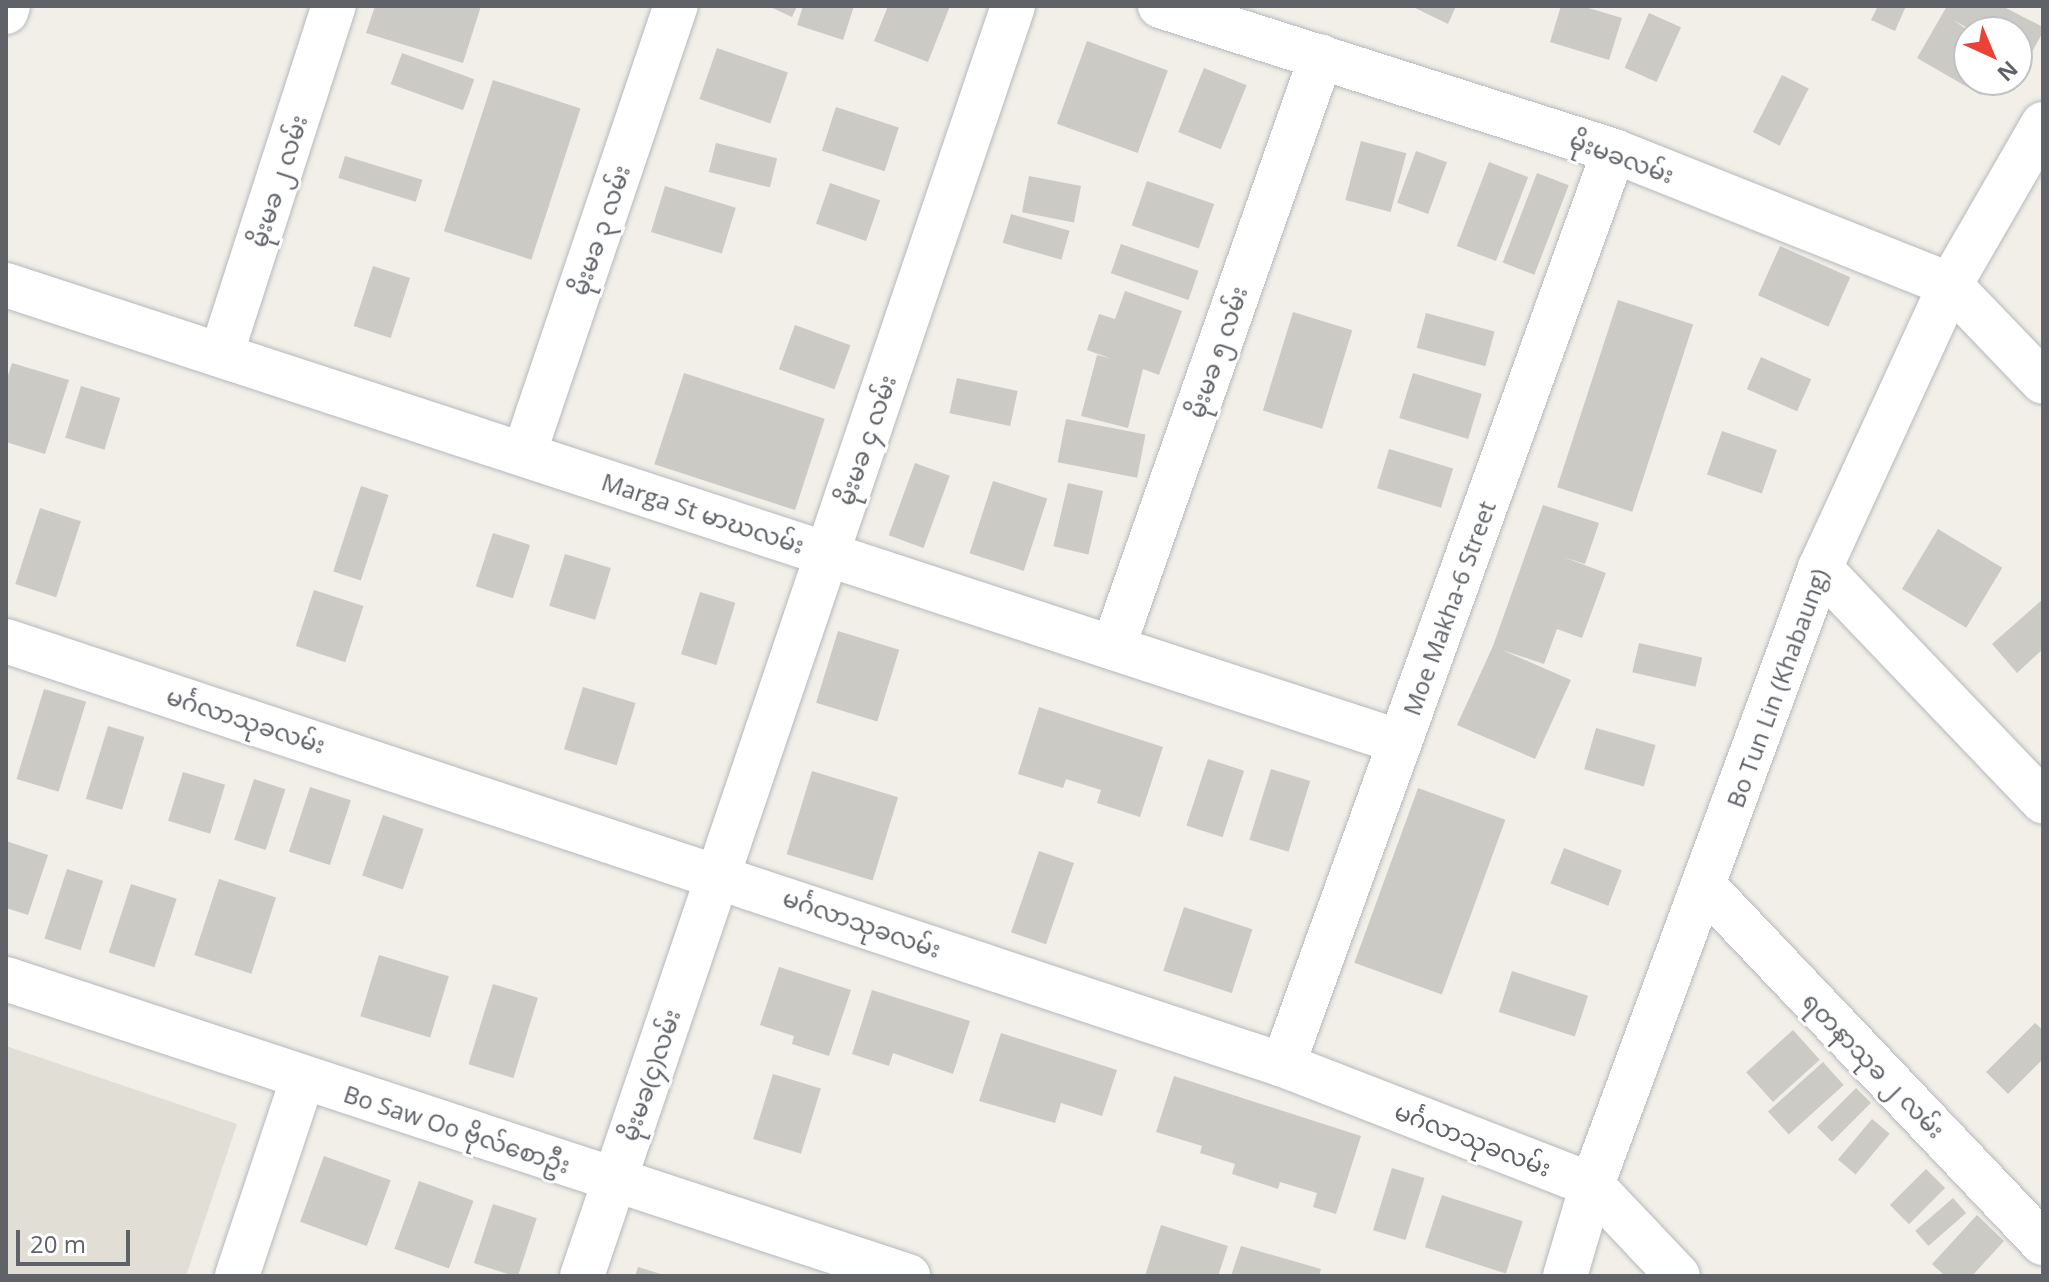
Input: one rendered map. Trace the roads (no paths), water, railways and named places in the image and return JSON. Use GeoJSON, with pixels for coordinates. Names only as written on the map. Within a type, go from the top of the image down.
{"type":"FeatureCollection","features":[{"type":"Feature","properties":{"kind":"street","name":"မိုးမခ ၂ လမ်း"},"geometry":{"type":"LineString","coordinates":[[221,355],[334,6]]}},
{"type":"Feature","properties":{"kind":"street","name":"မိုးမခ ၃ လမ်း"},"geometry":{"type":"LineString","coordinates":[[524,454],[676,6]]}},
{"type":"Feature","properties":{"kind":"street","name":"မိုးမခ ၄ လမ်း"},"geometry":{"type":"LineString","coordinates":[[718,875],[1013,6]]}},
{"type":"Feature","properties":{"kind":"street","name":"မိုးမခလမ်း"},"geometry":{"type":"LineString","coordinates":[[1160,6],[1614,151],[1950,285],[2043,382]]}},
{"type":"Feature","properties":{"kind":"street","name":"မိုးမခ ၅ လမ်း"},"geometry":{"type":"LineString","coordinates":[[1113,648],[1321,57]]}},
{"type":"Feature","properties":{"kind":"street","name":"Bo Tun Lin (Khabaung)"},"geometry":{"type":"LineString","coordinates":[[1565,1276],[1592,1185],[1705,887],[1820,568],[1950,285],[2043,124]]}},
{"type":"Feature","properties":{"kind":"street","name":"Moe Makha-6 Street"},"geometry":{"type":"LineString","coordinates":[[1283,1065],[1614,151]]}},
{"type":"Feature","properties":{"kind":"street","name":"Marga St မာဃလမ်း"},"geometry":{"type":"LineString","coordinates":[[6,285],[1400,742]]}},
{"type":"Feature","properties":{"kind":"street"},"geometry":{"type":"LineString","coordinates":[[1820,568],[2043,801]]}},
{"type":"Feature","properties":{"kind":"street","name":"မင်္ဂလာသုခလမ်း"},"geometry":{"type":"LineString","coordinates":[[6,641],[1283,1065],[1592,1185],[1678,1276]]}},
{"type":"Feature","properties":{"kind":"street","name":"မိုးမခ(၄)လမ်း"},"geometry":{"type":"LineString","coordinates":[[582,1276],[718,875]]}},
{"type":"Feature","properties":{"kind":"street","name":"ရတနာသုခ ၂ လမ်း"},"geometry":{"type":"LineString","coordinates":[[1705,887],[2043,1243]]}},
{"type":"Feature","properties":{"kind":"street","name":"Bo Saw Oo ဗိုလ်စောဦး"},"geometry":{"type":"LineString","coordinates":[[6,979],[905,1275]]}},
{"type":"Feature","properties":{"kind":"street"},"geometry":{"type":"LineString","coordinates":[[237,1276],[303,1078]]}}]}
